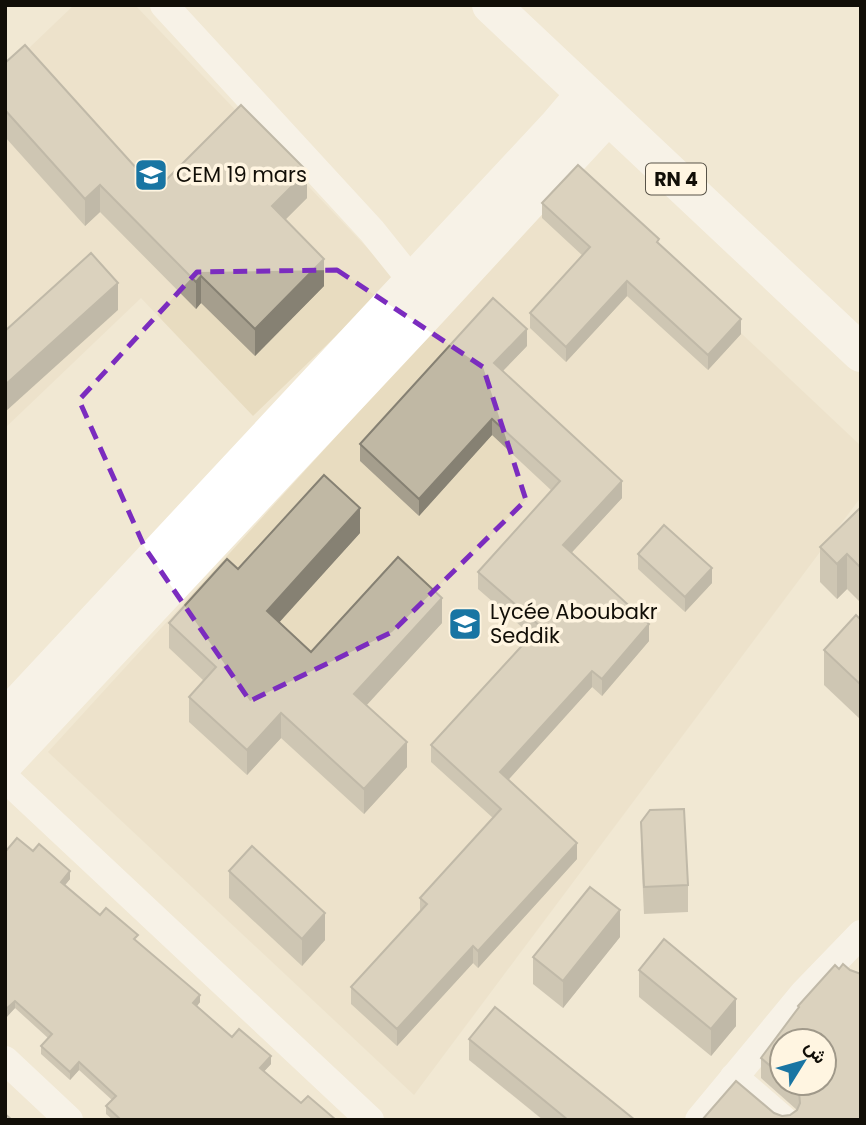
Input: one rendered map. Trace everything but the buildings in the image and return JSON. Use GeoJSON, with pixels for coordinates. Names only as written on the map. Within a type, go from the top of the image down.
{"type":"FeatureCollection","features":[{"type":"Feature","properties":{"kind":"street"},"geometry":{"type":"LineString","coordinates":[[164,5],[372,231],[422,294]]}},
{"type":"Feature","properties":{"kind":"street","name":"RN 4"},"geometry":{"type":"LineString","coordinates":[[491,5],[861,353]]}},
{"type":"Feature","properties":{"kind":"street"},"geometry":{"type":"LineString","coordinates":[[5,762],[422,294],[597,104]]}},
{"type":"Feature","properties":{"kind":"street"},"geometry":{"type":"LineString","coordinates":[[5,719],[422,294]]}},
{"type":"Feature","properties":{"kind":"street"},"geometry":{"type":"LineString","coordinates":[[5,778],[370,1120]]}},
{"type":"Feature","properties":{"kind":"street"},"geometry":{"type":"LineString","coordinates":[[699,1120],[804,993],[861,933]]}},
{"type":"Feature","properties":{"kind":"street"},"geometry":{"type":"LineString","coordinates":[[837,958],[861,978]]}},
{"type":"Feature","properties":{"kind":"street"},"geometry":{"type":"LineString","coordinates":[[5,1060],[69,1120]]}},
{"type":"Feature","properties":{"kind":"street"},"geometry":{"type":"LineString","coordinates":[[734,1077],[784,1120]]}},
{"type":"Feature","properties":{"kind":"highlighted area"},"geometry":{"type":"Polygon","coordinates":[[[337,270],[483,367],[526,500],[392,632],[250,701],[145,548],[79,400],[197,272],[337,270]]]}},
{"type":"Feature","properties":{"kind":"shaded area","name":"CEM 19 mars"},"geometry":{"type":"Polygon","coordinates":[[[74,5],[135,5],[396,278],[253,416],[141,298],[5,428],[5,71],[74,5]]]}},
{"type":"Feature","properties":{"kind":"shaded area","name":"Lycée Aboubakr Seddik"},"geometry":{"type":"Polygon","coordinates":[[[574,176],[861,446],[861,497],[414,1095],[48,752],[574,176]]]}},
{"type":"Feature","properties":{"kind":"place","name":"CEM 19 mars"},"geometry":{"type":"Point","coordinates":[151,175]}},
{"type":"Feature","properties":{"kind":"place","name":"Lycée Aboubakr Seddik"},"geometry":{"type":"Point","coordinates":[465,624]}}]}
